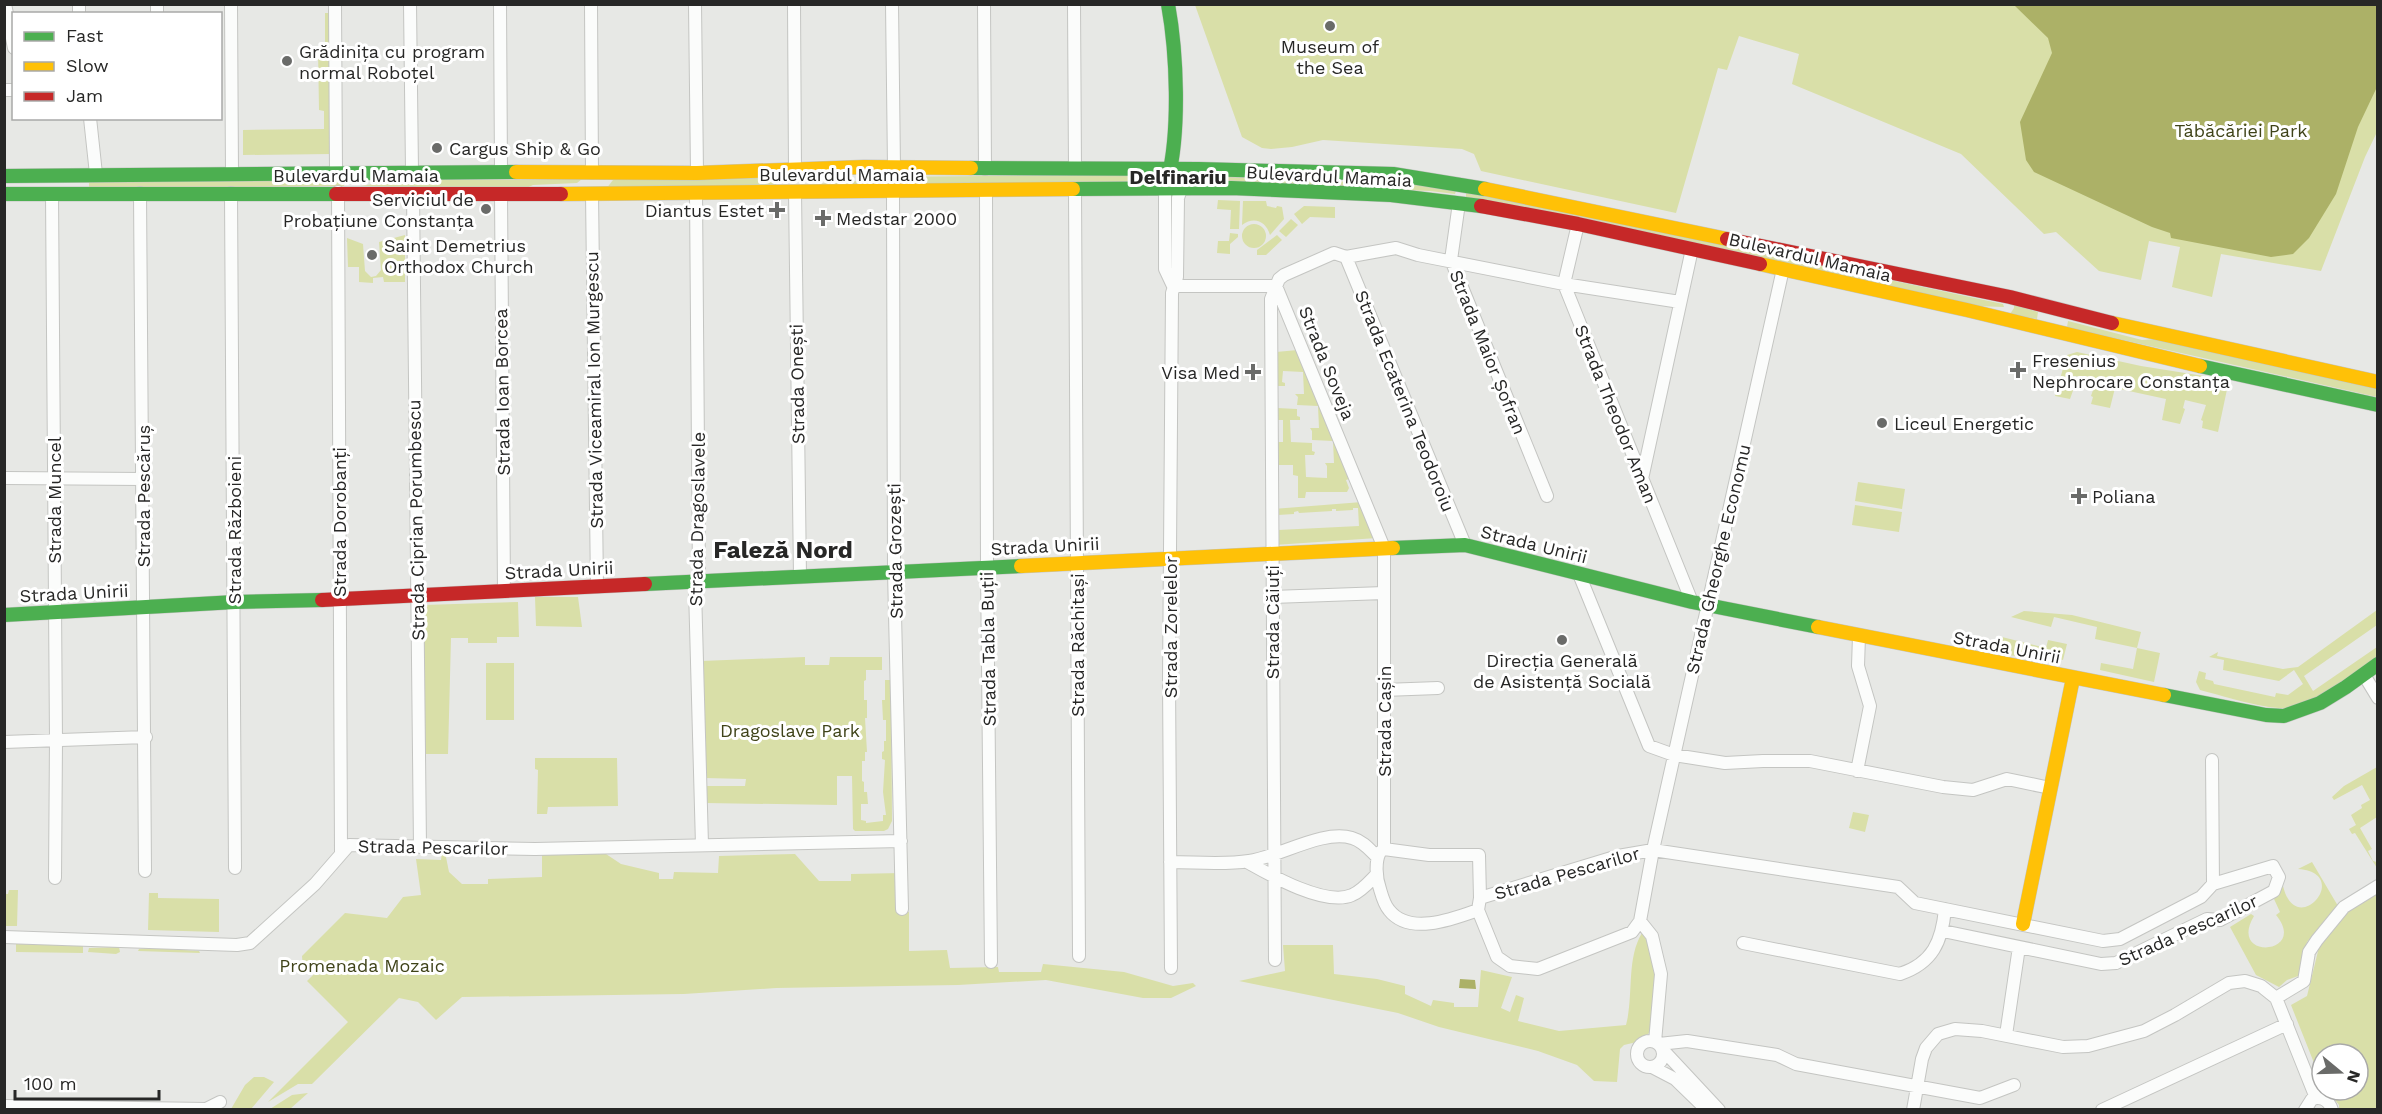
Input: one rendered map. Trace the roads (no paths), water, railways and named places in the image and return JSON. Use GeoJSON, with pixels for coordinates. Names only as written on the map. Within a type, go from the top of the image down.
{"type":"FeatureCollection","features":[{"type":"Feature","properties":{"kind":"main road"},"geometry":{"type":"LineString","coordinates":[[1168,4],[1172,34],[1178,170],[1181,189]]}},
{"type":"Feature","properties":{"kind":"main road"},"geometry":{"type":"LineString","coordinates":[[1165,189],[1178,170],[1183,49],[1182,21],[1178,4]]}},
{"type":"Feature","properties":{"kind":"main road","name":"Bulevardul Mamaia"},"geometry":{"type":"LineString","coordinates":[[4,176],[412,171],[599,173],[864,168],[1394,174],[1464,184],[2010,297],[2122,326],[2378,382]]}},
{"type":"Feature","properties":{"kind":"main road"},"geometry":{"type":"LineString","coordinates":[[788,192],[779,184],[784,176],[837,174],[864,168]]}},
{"type":"Feature","properties":{"kind":"main road"},"geometry":{"type":"LineString","coordinates":[[344,192],[357,180],[389,178],[412,171]]}},
{"type":"Feature","properties":{"kind":"main road"},"geometry":{"type":"LineString","coordinates":[[270,192],[280,185],[298,181],[301,172]]}},
{"type":"Feature","properties":{"kind":"main road"},"geometry":{"type":"LineString","coordinates":[[525,194],[545,189],[596,186],[603,183],[599,173]]}},
{"type":"Feature","properties":{"kind":"main road","name":"Bulevardul Mamaia"},"geometry":{"type":"LineString","coordinates":[[4,194],[270,192],[592,194],[1231,188],[1391,195],[1503,209],[1578,224],[1967,310],[2116,347],[2378,405]]}},
{"type":"Feature","properties":{"kind":"main road"},"geometry":{"type":"LineString","coordinates":[[1967,310],[1990,308],[2006,311],[2011,304],[2010,297]]}},
{"type":"Feature","properties":{"kind":"main road","name":"Strada Unirii"},"geometry":{"type":"LineString","coordinates":[[4,615],[234,602],[339,599],[1465,545],[1692,602],[2214,706],[2285,716],[2309,707],[2364,675],[2378,664]]}},
{"type":"Feature","properties":{"kind":"main road","name":"Strada Unirii"},"geometry":{"type":"LineString","coordinates":[[2023,924],[2073,678]]}},
{"type":"Feature","properties":{"kind":"street"},"geometry":{"type":"LineString","coordinates":[[5,4],[12,38]]}},
{"type":"Feature","properties":{"kind":"street"},"geometry":{"type":"LineString","coordinates":[[231,4],[226,89],[232,173]]}},
{"type":"Feature","properties":{"kind":"street"},"geometry":{"type":"LineString","coordinates":[[335,4],[336,172]]}},
{"type":"Feature","properties":{"kind":"street"},"geometry":{"type":"LineString","coordinates":[[410,4],[412,171]]}},
{"type":"Feature","properties":{"kind":"street"},"geometry":{"type":"LineString","coordinates":[[500,4],[501,172]]}},
{"type":"Feature","properties":{"kind":"street"},"geometry":{"type":"LineString","coordinates":[[591,4],[599,173]]}},
{"type":"Feature","properties":{"kind":"street"},"geometry":{"type":"LineString","coordinates":[[695,4],[697,172]]}},
{"type":"Feature","properties":{"kind":"street"},"geometry":{"type":"LineString","coordinates":[[794,4],[795,171]]}},
{"type":"Feature","properties":{"kind":"street"},"geometry":{"type":"LineString","coordinates":[[892,4],[894,168]]}},
{"type":"Feature","properties":{"kind":"street"},"geometry":{"type":"LineString","coordinates":[[984,4],[985,169]]}},
{"type":"Feature","properties":{"kind":"street"},"geometry":{"type":"LineString","coordinates":[[1074,4],[1075,169]]}},
{"type":"Feature","properties":{"kind":"street"},"geometry":{"type":"LineString","coordinates":[[90,120],[96,174]]}},
{"type":"Feature","properties":{"kind":"street","name":"Strada Zorelelor"},"geometry":{"type":"LineString","coordinates":[[1165,189],[1165,269],[1173,286]]}},
{"type":"Feature","properties":{"kind":"street","name":"Strada Zorelelor"},"geometry":{"type":"LineString","coordinates":[[1171,968],[1170,558],[1173,286],[1177,277],[1178,198],[1181,189]]}},
{"type":"Feature","properties":{"kind":"street","name":"Strada Răchitași"},"geometry":{"type":"LineString","coordinates":[[1075,190],[1079,956]]}},
{"type":"Feature","properties":{"kind":"street","name":"Strada Tabla Buții"},"geometry":{"type":"LineString","coordinates":[[986,191],[987,567],[992,962]]}},
{"type":"Feature","properties":{"kind":"street","name":"Strada Dorobanți"},"geometry":{"type":"LineString","coordinates":[[341,852],[339,599],[344,192]]}},
{"type":"Feature","properties":{"kind":"street","name":"Strada Onești"},"geometry":{"type":"LineString","coordinates":[[788,192],[800,576]]}},
{"type":"Feature","properties":{"kind":"street","name":"Strada Grozești"},"geometry":{"type":"LineString","coordinates":[[893,192],[894,572],[902,909]]}},
{"type":"Feature","properties":{"kind":"street","name":"Strada Pescăruș"},"geometry":{"type":"LineString","coordinates":[[140,193],[146,736],[145,871]]}},
{"type":"Feature","properties":{"kind":"street","name":"Strada Războieni"},"geometry":{"type":"LineString","coordinates":[[231,193],[235,868]]}},
{"type":"Feature","properties":{"kind":"street","name":"Strada Ciprian Porumbescu"},"geometry":{"type":"LineString","coordinates":[[413,193],[420,847]]}},
{"type":"Feature","properties":{"kind":"street","name":"Strada Dragoslavele"},"geometry":{"type":"LineString","coordinates":[[696,193],[699,581],[695,590],[702,845]]}},
{"type":"Feature","properties":{"kind":"street","name":"Strada Muncel"},"geometry":{"type":"LineString","coordinates":[[51,194],[56,740],[55,878]]}},
{"type":"Feature","properties":{"kind":"street","name":"Strada Ioan Borcea"},"geometry":{"type":"LineString","coordinates":[[501,194],[504,591]]}},
{"type":"Feature","properties":{"kind":"street","name":"Strada Viceamiral Ion Murgescu"},"geometry":{"type":"LineString","coordinates":[[592,194],[597,587]]}},
{"type":"Feature","properties":{"kind":"street","name":"Strada Maior Șofran"},"geometry":{"type":"LineString","coordinates":[[1459,203],[1451,260],[1547,496]]}},
{"type":"Feature","properties":{"kind":"street"},"geometry":{"type":"LineString","coordinates":[[1564,284],[1578,224]]}},
{"type":"Feature","properties":{"kind":"street"},"geometry":{"type":"LineString","coordinates":[[1173,286],[1276,285],[1284,274],[1334,253],[1346,256],[1396,248],[1418,255],[1564,284],[1680,302]]}},
{"type":"Feature","properties":{"kind":"street"},"geometry":{"type":"LineString","coordinates":[[1642,479],[1692,249]]}},
{"type":"Feature","properties":{"kind":"street","name":"Strada Ecaterina Teodoroiu"},"geometry":{"type":"LineString","coordinates":[[1346,256],[1465,545]]}},
{"type":"Feature","properties":{"kind":"street","name":"Strada Gheorghe Economu"},"geometry":{"type":"LineString","coordinates":[[1653,850],[1783,269]]}},
{"type":"Feature","properties":{"kind":"street","name":"Strada Theodor Aman"},"geometry":{"type":"LineString","coordinates":[[1564,284],[1692,602]]}},
{"type":"Feature","properties":{"kind":"street","name":"Strada Soveja"},"geometry":{"type":"LineString","coordinates":[[1276,285],[1384,548]]}},
{"type":"Feature","properties":{"kind":"street","name":"Strada Căiuți"},"geometry":{"type":"LineString","coordinates":[[1275,960],[1271,299],[1276,285]]}},
{"type":"Feature","properties":{"kind":"street"},"geometry":{"type":"LineString","coordinates":[[4,478],[143,479]]}},
{"type":"Feature","properties":{"kind":"street","name":"Strada Cașin"},"geometry":{"type":"LineString","coordinates":[[1377,874],[1381,853],[1384,548]]}},
{"type":"Feature","properties":{"kind":"street"},"geometry":{"type":"LineString","coordinates":[[1579,574],[1649,746],[1674,755],[1725,763],[1810,761],[1943,787],[1973,790],[2007,779],[2050,788]]}},
{"type":"Feature","properties":{"kind":"street"},"geometry":{"type":"LineString","coordinates":[[1272,597],[1384,593]]}},
{"type":"Feature","properties":{"kind":"street"},"geometry":{"type":"LineString","coordinates":[[1857,771],[1870,706],[1858,666],[1859,636]]}},
{"type":"Feature","properties":{"kind":"street"},"geometry":{"type":"LineString","coordinates":[[2364,675],[2378,698]]}},
{"type":"Feature","properties":{"kind":"street"},"geometry":{"type":"LineString","coordinates":[[1384,690],[1438,688]]}},
{"type":"Feature","properties":{"kind":"street"},"geometry":{"type":"LineString","coordinates":[[4,742],[146,736]]}},
{"type":"Feature","properties":{"kind":"street"},"geometry":{"type":"LineString","coordinates":[[2212,760],[2213,884]]}},
{"type":"Feature","properties":{"kind":"street"},"geometry":{"type":"LineString","coordinates":[[1170,862],[1247,862],[1273,856],[1332,836],[1351,837],[1381,853]]}},
{"type":"Feature","properties":{"kind":"street","name":"Strada Pescarilor"},"geometry":{"type":"LineString","coordinates":[[4,937],[237,945],[250,943],[315,884],[349,845],[535,849],[901,841]]}},
{"type":"Feature","properties":{"kind":"street","name":"Strada Pescarilor"},"geometry":{"type":"LineString","coordinates":[[1381,853],[1479,855],[1479,904],[1497,957],[1510,966],[1521,969],[1538,969],[1632,932],[1641,921],[1653,850]]}},
{"type":"Feature","properties":{"kind":"street","name":"Strada Pescarilor"},"geometry":{"type":"LineString","coordinates":[[1377,874],[1385,904],[1396,917],[1415,923],[1444,922],[1479,904],[1618,856],[1653,850],[1898,887],[1915,903],[2103,940],[2120,939],[2200,897],[2213,884],[2273,866],[2279,877],[2274,891],[2247,906],[2220,920],[2207,919],[2116,963],[2101,964],[1943,931]]}},
{"type":"Feature","properties":{"kind":"street"},"geometry":{"type":"LineString","coordinates":[[1247,862],[1273,877],[1319,894],[1339,898],[1352,895],[1377,874]]}},
{"type":"Feature","properties":{"kind":"street"},"geometry":{"type":"LineString","coordinates":[[2276,998],[2304,981],[2309,952],[2344,907],[2378,886]]}},
{"type":"Feature","properties":{"kind":"street"},"geometry":{"type":"LineString","coordinates":[[1743,943],[1900,974],[1914,970],[1938,945],[1943,931],[1945,909]]}},
{"type":"Feature","properties":{"kind":"street"},"geometry":{"type":"LineString","coordinates":[[1641,921],[1652,936],[1661,974],[1660,1062],[1652,1067]]}},
{"type":"Feature","properties":{"kind":"street"},"geometry":{"type":"LineString","coordinates":[[2006,1035],[2019,947]]}},
{"type":"Feature","properties":{"kind":"street"},"geometry":{"type":"LineString","coordinates":[[1913,1110],[1922,1059],[1926,1048],[1938,1034],[1955,1029],[2006,1035],[2063,1047],[2088,1046],[2144,1031],[2229,983],[2245,981],[2261,986],[2276,998],[2310,1082]]}},
{"type":"Feature","properties":{"kind":"street"},"geometry":{"type":"LineString","coordinates":[[2102,1110],[2287,1023]]}},
{"type":"Feature","properties":{"kind":"street"},"geometry":{"type":"LineString","coordinates":[[1707,1110],[1675,1079],[1640,1063],[1636,1054],[1642,1043],[1659,1045],[1687,1041],[1777,1055],[1796,1064],[1980,1098],[2014,1085]]}},
{"type":"Feature","properties":{"kind":"street"},"geometry":{"type":"LineString","coordinates":[[1659,1045],[1719,1110]]}},
{"type":"Feature","properties":{"kind":"street"},"geometry":{"type":"LineString","coordinates":[[7,1107],[206,1109],[220,1102]]}},
{"type":"Feature","properties":{"kind":"place","name":"Museum of the Sea"},"geometry":{"type":"Point","coordinates":[1330,26]}},
{"type":"Feature","properties":{"kind":"place","name":"Grădinița cu program normal Roboțel"},"geometry":{"type":"Point","coordinates":[287,61]}},
{"type":"Feature","properties":{"kind":"place","name":"Cargus Ship & Go"},"geometry":{"type":"Point","coordinates":[437,148]}},
{"type":"Feature","properties":{"kind":"place","name":"Serviciul de Probațiune Constanța"},"geometry":{"type":"Point","coordinates":[486,209]}},
{"type":"Feature","properties":{"kind":"place","name":"Diantus Estet"},"geometry":{"type":"Point","coordinates":[777,210]}},
{"type":"Feature","properties":{"kind":"place","name":"Medstar 2000"},"geometry":{"type":"Point","coordinates":[823,218]}},
{"type":"Feature","properties":{"kind":"place","name":"Saint Demetrius Orthodox Church"},"geometry":{"type":"Point","coordinates":[372,255]}},
{"type":"Feature","properties":{"kind":"place","name":"Fresenius Nephrocare Constanța"},"geometry":{"type":"Point","coordinates":[2018,370]}},
{"type":"Feature","properties":{"kind":"place","name":"Visa Med"},"geometry":{"type":"Point","coordinates":[1253,372]}},
{"type":"Feature","properties":{"kind":"place","name":"Liceul Energetic"},"geometry":{"type":"Point","coordinates":[1882,423]}},
{"type":"Feature","properties":{"kind":"place","name":"Poliana"},"geometry":{"type":"Point","coordinates":[2079,496]}},
{"type":"Feature","properties":{"kind":"place","name":"Direcția Generală de Asistență Socială"},"geometry":{"type":"Point","coordinates":[1562,640]}},
{"type":"Feature","properties":{"kind":"district","name":"Delfinariu"},"geometry":{"type":"Point","coordinates":[1178,177]}},
{"type":"Feature","properties":{"kind":"district","name":"Faleză Nord"},"geometry":{"type":"Point","coordinates":[783,550]}},
{"type":"Feature","properties":{"kind":"park label","name":"Tăbăcăriei Park"},"geometry":{"type":"Point","coordinates":[2241,130]}},
{"type":"Feature","properties":{"kind":"park label","name":"Dragoslave Park"},"geometry":{"type":"Point","coordinates":[790,730]}},
{"type":"Feature","properties":{"kind":"park label","name":"Promenada Mozaic"},"geometry":{"type":"Point","coordinates":[362,965]}}]}
